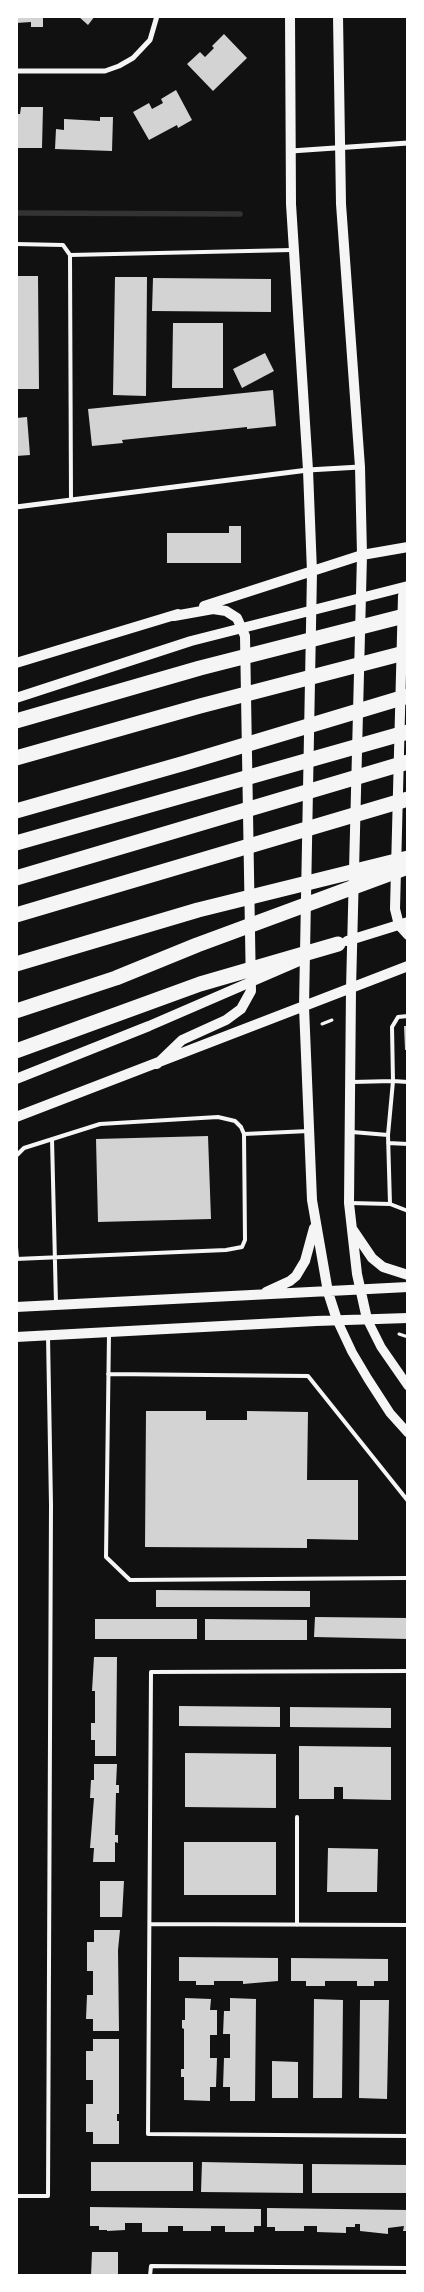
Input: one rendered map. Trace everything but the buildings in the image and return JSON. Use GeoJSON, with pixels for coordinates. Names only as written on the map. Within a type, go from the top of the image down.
{"type":"FeatureCollection","features":[{"type":"Feature","properties":{"kind":"highway"},"geometry":{"type":"LineString","coordinates":[[16,721],[200,668],[408,615]]}},
{"type":"Feature","properties":{"kind":"highway"},"geometry":{"type":"LineString","coordinates":[[16,758],[200,706],[408,652]]}},
{"type":"Feature","properties":{"kind":"highway"},"geometry":{"type":"LineString","coordinates":[[16,810],[185,763],[408,696]]}},
{"type":"Feature","properties":{"kind":"highway"},"geometry":{"type":"LineString","coordinates":[[16,843],[408,732]]}},
{"type":"Feature","properties":{"kind":"highway"},"geometry":{"type":"LineString","coordinates":[[16,878],[408,762]]}},
{"type":"Feature","properties":{"kind":"highway"},"geometry":{"type":"LineString","coordinates":[[16,916],[408,799]]}},
{"type":"Feature","properties":{"kind":"highway"},"geometry":{"type":"LineString","coordinates":[[16,964],[198,910],[408,858]]}},
{"type":"Feature","properties":{"kind":"highway"},"geometry":{"type":"LineString","coordinates":[[16,1011],[116,978],[197,945],[408,867]]}},
{"type":"Feature","properties":{"kind":"highway"},"geometry":{"type":"LineString","coordinates":[[16,1051],[200,984],[338,944]]}},
{"type":"Feature","properties":{"kind":"main road"},"geometry":{"type":"LineString","coordinates":[[290,16],[290,151],[312,572],[304,1007],[315,1225],[328,1292],[337,1320]]}},
{"type":"Feature","properties":{"kind":"main road"},"geometry":{"type":"LineString","coordinates":[[338,16],[342,204],[360,467],[362,555],[350,989],[349,1203],[360,1290],[367,1319]]}},
{"type":"Feature","properties":{"kind":"main road"},"geometry":{"type":"LineString","coordinates":[[16,663],[174,616],[362,555],[408,547]]}},
{"type":"Feature","properties":{"kind":"main road"},"geometry":{"type":"LineString","coordinates":[[16,698],[191,641],[408,587]]}},
{"type":"Feature","properties":{"kind":"main road"},"geometry":{"type":"LineString","coordinates":[[408,587],[403,596],[395,909],[399,925],[408,935]]}},
{"type":"Feature","properties":{"kind":"main road"},"geometry":{"type":"LineString","coordinates":[[157,1064],[182,1040],[226,1020],[242,1009],[251,991],[245,636],[236,618],[226,611],[213,609],[174,616]]}},
{"type":"Feature","properties":{"kind":"main road"},"geometry":{"type":"LineString","coordinates":[[16,1079],[200,1004],[338,944],[408,922]]}},
{"type":"Feature","properties":{"kind":"main road"},"geometry":{"type":"LineString","coordinates":[[16,1117],[408,966]]}},
{"type":"Feature","properties":{"kind":"main road"},"geometry":{"type":"LineString","coordinates":[[260,1294],[290,1281],[296,1276],[305,1261],[315,1225]]}},
{"type":"Feature","properties":{"kind":"main road"},"geometry":{"type":"LineString","coordinates":[[352,1227],[368,1252],[383,1267],[408,1275]]}},
{"type":"Feature","properties":{"kind":"main road"},"geometry":{"type":"LineString","coordinates":[[16,1307],[408,1287]]}},
{"type":"Feature","properties":{"kind":"main road"},"geometry":{"type":"LineString","coordinates":[[16,1337],[408,1318]]}},
{"type":"Feature","properties":{"kind":"street"},"geometry":{"type":"LineString","coordinates":[[16,71],[105,71],[119,66],[133,58],[150,40],[158,16]]}},
{"type":"Feature","properties":{"kind":"street"},"geometry":{"type":"LineString","coordinates":[[290,151],[408,143]]}},
{"type":"Feature","properties":{"kind":"street"},"geometry":{"type":"LineString","coordinates":[[16,507],[308,470],[360,467]]}},
{"type":"Feature","properties":{"kind":"street"},"geometry":{"type":"LineString","coordinates":[[367,1319],[381,1347],[408,1386]]}},
{"type":"Feature","properties":{"kind":"street"},"geometry":{"type":"LineString","coordinates":[[337,1320],[352,1352],[368,1379],[390,1413],[408,1433]]}},
{"type":"Feature","properties":{"kind":"lane"},"geometry":{"type":"LineString","coordinates":[[16,244],[63,245],[70,255],[71,500]]}},
{"type":"Feature","properties":{"kind":"lane"},"geometry":{"type":"LineString","coordinates":[[70,255],[294,250]]}},
{"type":"Feature","properties":{"kind":"lane"},"geometry":{"type":"LineString","coordinates":[[390,1204],[388,1135],[393,1081],[392,1027],[398,1017],[408,1016]]}},
{"type":"Feature","properties":{"kind":"lane"},"geometry":{"type":"LineString","coordinates":[[350,1082],[408,1082]]}},
{"type":"Feature","properties":{"kind":"lane"},"geometry":{"type":"LineString","coordinates":[[16,1156],[24,1148],[100,1124],[218,1116],[235,1120],[244,1134],[245,1240],[242,1247],[226,1250],[16,1259],[16,1247]]}},
{"type":"Feature","properties":{"kind":"lane"},"geometry":{"type":"LineString","coordinates":[[244,1134],[309,1131]]}},
{"type":"Feature","properties":{"kind":"lane"},"geometry":{"type":"LineString","coordinates":[[350,1132],[388,1135]]}},
{"type":"Feature","properties":{"kind":"lane"},"geometry":{"type":"LineString","coordinates":[[52,1139],[56,1305]]}},
{"type":"Feature","properties":{"kind":"lane"},"geometry":{"type":"LineString","coordinates":[[388,1143],[408,1144]]}},
{"type":"Feature","properties":{"kind":"lane"},"geometry":{"type":"LineString","coordinates":[[349,1203],[390,1204],[408,1210]]}},
{"type":"Feature","properties":{"kind":"lane"},"geometry":{"type":"LineString","coordinates":[[108,1334],[106,1557],[130,1580],[408,1578]]}},
{"type":"Feature","properties":{"kind":"lane"},"geometry":{"type":"LineString","coordinates":[[16,2196],[48,2196],[51,1523],[48,1336]]}},
{"type":"Feature","properties":{"kind":"lane"},"geometry":{"type":"LineString","coordinates":[[108,1374],[308,1376],[408,1501]]}},
{"type":"Feature","properties":{"kind":"lane"},"geometry":{"type":"LineString","coordinates":[[408,1671],[151,1672],[148,2134],[408,2136]]}},
{"type":"Feature","properties":{"kind":"lane"},"geometry":{"type":"LineString","coordinates":[[296,1925],[297,1817]]}},
{"type":"Feature","properties":{"kind":"lane"},"geometry":{"type":"LineString","coordinates":[[150,1924],[408,1925]]}},
{"type":"Feature","properties":{"kind":"lane"},"geometry":{"type":"LineString","coordinates":[[150,2276],[151,2266],[408,2268]]}},
{"type":"Feature","properties":{"kind":"path"},"geometry":{"type":"LineString","coordinates":[[322,1024],[332,1020]]}},
{"type":"Feature","properties":{"kind":"waterway"},"geometry":{"type":"LineString","coordinates":[[16,213],[240,214]]}}]}
